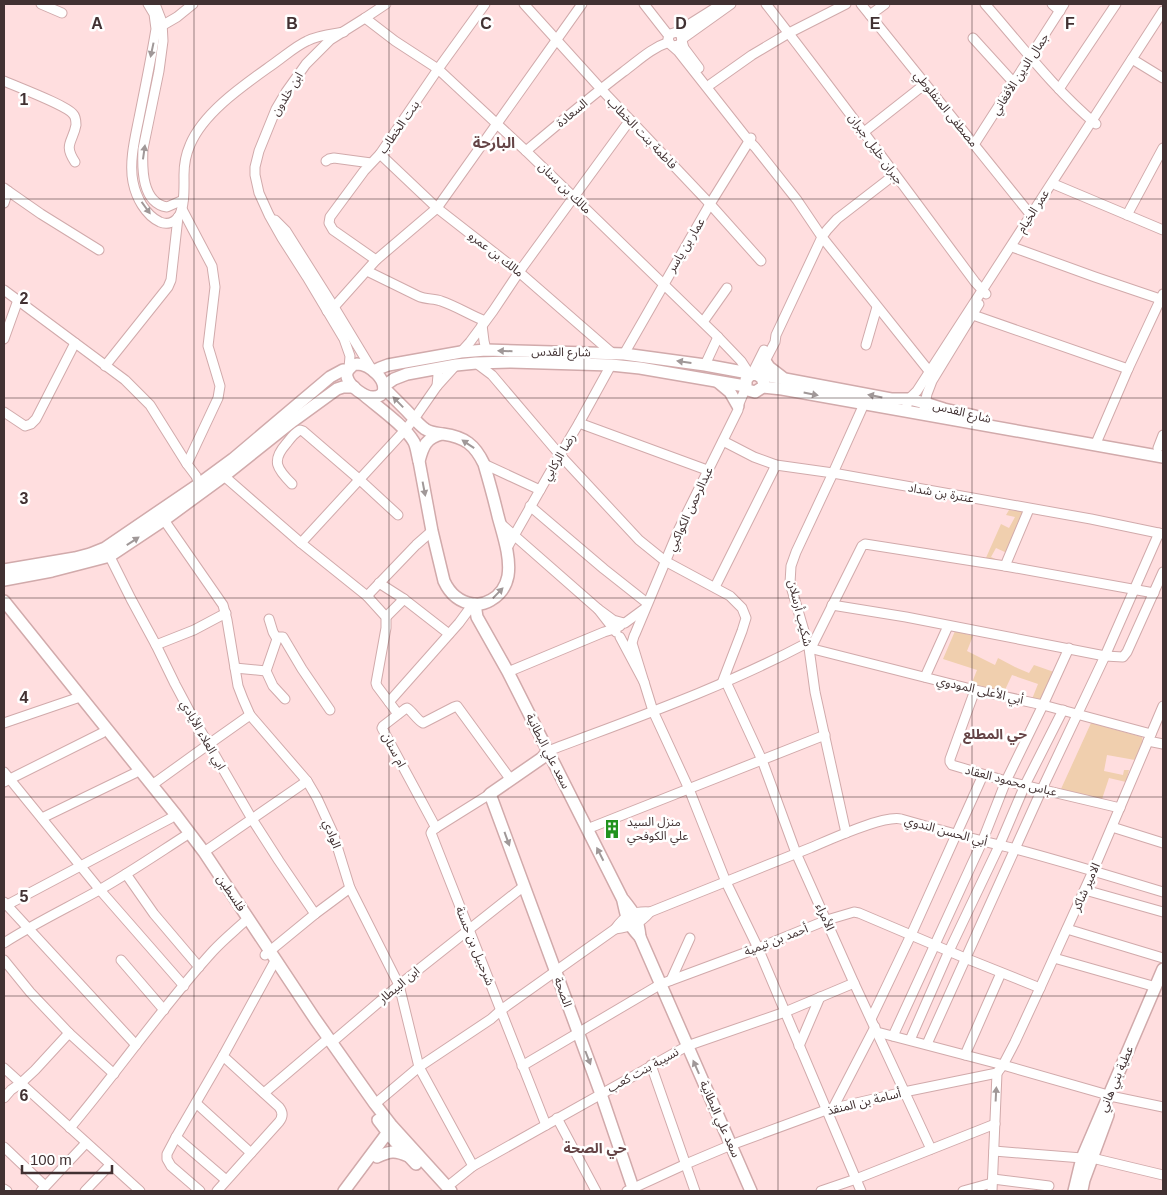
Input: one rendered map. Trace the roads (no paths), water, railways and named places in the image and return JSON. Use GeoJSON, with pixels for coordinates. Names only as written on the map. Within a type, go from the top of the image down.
{"type":"FeatureCollection","features":[{"type":"Feature","properties":{"kind":"main road","name":"شارع القدس"},"geometry":{"type":"LineString","coordinates":[[372,370],[388,365],[460,352],[486,350],[616,357],[705,365],[743,372],[754,381],[770,376],[783,378],[891,399],[909,400],[924,408],[944,409],[1097,441],[1162,451]]}},
{"type":"Feature","properties":{"kind":"main road"},"geometry":{"type":"LineString","coordinates":[[4,570],[107,552],[316,398],[343,387],[375,397],[381,394],[388,382],[399,376],[456,365],[616,357],[660,371],[717,381],[754,381],[782,389],[864,404],[905,411],[924,408],[1162,451]]}},
{"type":"Feature","properties":{"kind":"main road"},"geometry":{"type":"LineString","coordinates":[[765,361],[783,378]]}},
{"type":"Feature","properties":{"kind":"main road"},"geometry":{"type":"LineString","coordinates":[[4,580],[52,571],[107,552],[164,520],[224,476],[316,398],[330,378],[353,365],[362,364],[372,370],[382,380],[384,387],[424,428],[435,434],[465,440],[479,454],[484,464],[507,548],[507,582],[495,598],[487,602],[474,604],[460,600],[447,588],[432,531],[417,448],[405,430],[348,381],[348,369]]}},
{"type":"Feature","properties":{"kind":"main road"},"geometry":{"type":"LineString","coordinates":[[717,381],[730,392],[738,408]]}},
{"type":"Feature","properties":{"kind":"main road"},"geometry":{"type":"LineString","coordinates":[[419,461],[429,439],[442,434]]}},
{"type":"Feature","properties":{"kind":"main road","name":"فلسطين"},"geometry":{"type":"LineString","coordinates":[[4,601],[102,733],[152,785],[204,852],[271,959],[377,1119],[392,1132],[446,1190]]}},
{"type":"Feature","properties":{"kind":"main road","name":"سعد علي البطانية"},"geometry":{"type":"LineString","coordinates":[[474,604],[477,617],[508,672],[640,937],[666,982],[687,1046],[752,1191]]}},
{"type":"Feature","properties":{"kind":"main road","name":"فلسطين"},"geometry":{"type":"LineString","coordinates":[[4,611],[126,758],[135,773],[185,836],[271,959]]}},
{"type":"Feature","properties":{"kind":"main road"},"geometry":{"type":"LineString","coordinates":[[490,794],[542,758],[548,751]]}},
{"type":"Feature","properties":{"kind":"main road","name":"الصحة"},"geometry":{"type":"LineString","coordinates":[[490,794],[601,1094],[631,1190]]}},
{"type":"Feature","properties":{"kind":"main road","name":"عطية بني هاني"},"geometry":{"type":"LineString","coordinates":[[1074,1191],[1159,985],[1163,969]]}},
{"type":"Feature","properties":{"kind":"main road","name":"فلسطين"},"geometry":{"type":"LineString","coordinates":[[327,1042],[375,1104],[409,1156],[446,1190]]}},
{"type":"Feature","properties":{"kind":"main road"},"geometry":{"type":"LineString","coordinates":[[377,1119],[382,1130],[380,1143]]}},
{"type":"Feature","properties":{"kind":"main road"},"geometry":{"type":"LineString","coordinates":[[344,1191],[380,1143],[392,1132]]}},
{"type":"Feature","properties":{"kind":"main road"},"geometry":{"type":"LineString","coordinates":[[349,1191],[377,1157],[392,1132]]}},
{"type":"Feature","properties":{"kind":"main road"},"geometry":{"type":"LineString","coordinates":[[377,1157],[386,1152],[393,1151],[409,1156]]}},
{"type":"Feature","properties":{"kind":"main road"},"geometry":{"type":"LineString","coordinates":[[1081,1191],[1087,1158]]}},
{"type":"Feature","properties":{"kind":"street"},"geometry":{"type":"LineString","coordinates":[[41,4],[62,13]]}},
{"type":"Feature","properties":{"kind":"street"},"geometry":{"type":"LineString","coordinates":[[148,4],[154,14],[163,41],[142,160],[144,180],[150,195],[158,204],[181,208]]}},
{"type":"Feature","properties":{"kind":"street"},"geometry":{"type":"LineString","coordinates":[[155,4],[160,13],[159,27],[136,136],[133,181],[142,204],[153,217],[162,223],[168,224],[173,222],[181,208]]}},
{"type":"Feature","properties":{"kind":"street"},"geometry":{"type":"LineString","coordinates":[[159,27],[178,17],[193,4]]}},
{"type":"Feature","properties":{"kind":"street","name":"بنت الخطاب"},"geometry":{"type":"LineString","coordinates":[[376,260],[335,232],[329,223],[330,217],[364,170],[380,154],[485,4]]}},
{"type":"Feature","properties":{"kind":"street","name":"فاطمة بنت الخطاب"},"geometry":{"type":"LineString","coordinates":[[524,4],[761,261]]}},
{"type":"Feature","properties":{"kind":"street"},"geometry":{"type":"LineString","coordinates":[[330,309],[376,260],[437,208],[582,4]]}},
{"type":"Feature","properties":{"kind":"street"},"geometry":{"type":"LineString","coordinates":[[644,4],[684,48],[752,142]]}},
{"type":"Feature","properties":{"kind":"street"},"geometry":{"type":"LineString","coordinates":[[651,4],[675,39],[678,51],[752,142],[797,200],[822,237],[929,371]]}},
{"type":"Feature","properties":{"kind":"street","name":"السعادة"},"geometry":{"type":"LineString","coordinates":[[526,151],[601,89],[659,45],[675,39],[731,4]]}},
{"type":"Feature","properties":{"kind":"street","name":"جبران خليل جبران"},"geometry":{"type":"LineString","coordinates":[[766,4],[984,292]]}},
{"type":"Feature","properties":{"kind":"street"},"geometry":{"type":"LineString","coordinates":[[711,84],[752,55],[789,33],[846,4]]}},
{"type":"Feature","properties":{"kind":"street","name":"مصطفى المنفلوطي"},"geometry":{"type":"LineString","coordinates":[[861,4],[1030,214]]}},
{"type":"Feature","properties":{"kind":"street"},"geometry":{"type":"LineString","coordinates":[[870,15],[885,4]]}},
{"type":"Feature","properties":{"kind":"street"},"geometry":{"type":"LineString","coordinates":[[986,4],[1059,89],[1094,122]]}},
{"type":"Feature","properties":{"kind":"street"},"geometry":{"type":"LineString","coordinates":[[1052,4],[1062,8]]}},
{"type":"Feature","properties":{"kind":"street"},"geometry":{"type":"LineString","coordinates":[[1059,89],[1116,4]]}},
{"type":"Feature","properties":{"kind":"street","name":"ابن خلدون"},"geometry":{"type":"LineString","coordinates":[[330,309],[307,277],[269,215],[259,192],[255,175],[257,158],[276,109],[306,64],[330,40],[384,5]]}},
{"type":"Feature","properties":{"kind":"street","name":"السعادة"},"geometry":{"type":"LineString","coordinates":[[675,39],[718,5]]}},
{"type":"Feature","properties":{"kind":"street","name":"جمال الدين الأفغاني"},"geometry":{"type":"LineString","coordinates":[[974,143],[1062,8]]}},
{"type":"Feature","properties":{"kind":"street","name":"عمر الخيام"},"geometry":{"type":"LineString","coordinates":[[1135,60],[1163,12]]}},
{"type":"Feature","properties":{"kind":"street","name":"مالك بن سنان"},"geometry":{"type":"LineString","coordinates":[[365,18],[395,41],[438,69],[497,123],[718,337],[741,361],[754,381]]}},
{"type":"Feature","properties":{"kind":"street","name":"عمر الخيام"},"geometry":{"type":"LineString","coordinates":[[924,408],[932,381],[973,315],[984,292],[1030,214],[1163,21]]}},
{"type":"Feature","properties":{"kind":"street"},"geometry":{"type":"LineString","coordinates":[[105,366],[168,287],[171,280],[185,182],[185,166],[190,145],[197,132],[210,116],[241,87],[307,41],[327,34],[344,32]]}},
{"type":"Feature","properties":{"kind":"street"},"geometry":{"type":"LineString","coordinates":[[973,38],[1014,83]]}},
{"type":"Feature","properties":{"kind":"street"},"geometry":{"type":"LineString","coordinates":[[1135,60],[1163,78]]}},
{"type":"Feature","properties":{"kind":"street"},"geometry":{"type":"LineString","coordinates":[[4,81],[58,104],[71,112],[76,124],[69,145],[69,151],[75,162]]}},
{"type":"Feature","properties":{"kind":"street"},"geometry":{"type":"LineString","coordinates":[[864,132],[926,84]]}},
{"type":"Feature","properties":{"kind":"street"},"geometry":{"type":"LineString","coordinates":[[460,352],[484,323],[630,120]]}},
{"type":"Feature","properties":{"kind":"street","name":"عمر الخيام"},"geometry":{"type":"LineString","coordinates":[[905,411],[909,400],[1015,248],[1094,122]]}},
{"type":"Feature","properties":{"kind":"street","name":"عمار بن ياسر"},"geometry":{"type":"LineString","coordinates":[[616,357],[664,284],[710,204],[752,142]]}},
{"type":"Feature","properties":{"kind":"street"},"geometry":{"type":"LineString","coordinates":[[1127,215],[1163,148]]}},
{"type":"Feature","properties":{"kind":"street","name":"مالك بن عمرو"},"geometry":{"type":"LineString","coordinates":[[380,154],[437,208],[519,272],[616,357]]}},
{"type":"Feature","properties":{"kind":"street"},"geometry":{"type":"LineString","coordinates":[[326,162],[334,158],[371,163]]}},
{"type":"Feature","properties":{"kind":"street"},"geometry":{"type":"LineString","coordinates":[[754,381],[775,342],[776,335],[822,237],[837,219],[894,175]]}},
{"type":"Feature","properties":{"kind":"street"},"geometry":{"type":"LineString","coordinates":[[1056,185],[1163,230]]}},
{"type":"Feature","properties":{"kind":"street"},"geometry":{"type":"LineString","coordinates":[[4,203],[6,189],[41,214],[99,250]]}},
{"type":"Feature","properties":{"kind":"street"},"geometry":{"type":"LineString","coordinates":[[181,208],[212,266],[215,287],[208,346],[220,386],[218,398],[187,464]]}},
{"type":"Feature","properties":{"kind":"street"},"geometry":{"type":"LineString","coordinates":[[1015,248],[1094,277],[1162,298],[1128,369],[1097,441]]}},
{"type":"Feature","properties":{"kind":"street"},"geometry":{"type":"LineString","coordinates":[[367,271],[418,296],[442,301],[484,323]]}},
{"type":"Feature","properties":{"kind":"street"},"geometry":{"type":"LineString","coordinates":[[703,322],[727,288]]}},
{"type":"Feature","properties":{"kind":"street"},"geometry":{"type":"LineString","coordinates":[[4,290],[125,380],[150,404],[196,476],[199,484]]}},
{"type":"Feature","properties":{"kind":"street"},"geometry":{"type":"LineString","coordinates":[[4,339],[18,300]]}},
{"type":"Feature","properties":{"kind":"street"},"geometry":{"type":"LineString","coordinates":[[866,345],[877,307]]}},
{"type":"Feature","properties":{"kind":"street"},"geometry":{"type":"LineString","coordinates":[[330,309],[350,356],[348,369]]}},
{"type":"Feature","properties":{"kind":"street"},"geometry":{"type":"LineString","coordinates":[[330,309],[372,370]]}},
{"type":"Feature","properties":{"kind":"street"},"geometry":{"type":"LineString","coordinates":[[973,315],[1128,369]]}},
{"type":"Feature","properties":{"kind":"street"},"geometry":{"type":"LineString","coordinates":[[484,323],[486,350]]}},
{"type":"Feature","properties":{"kind":"street"},"geometry":{"type":"LineString","coordinates":[[754,381],[770,340],[776,335]]}},
{"type":"Feature","properties":{"kind":"street"},"geometry":{"type":"LineString","coordinates":[[705,365],[718,337]]}},
{"type":"Feature","properties":{"kind":"street"},"geometry":{"type":"LineString","coordinates":[[4,412],[25,426],[31,424],[36,419],[74,343]]}},
{"type":"Feature","properties":{"kind":"street","name":"رضا الركابي"},"geometry":{"type":"LineString","coordinates":[[507,548],[616,357]]}},
{"type":"Feature","properties":{"kind":"street"},"geometry":{"type":"LineString","coordinates":[[476,363],[492,375],[560,455],[639,540],[665,561],[730,596],[742,608],[746,618],[724,683]]}},
{"type":"Feature","properties":{"kind":"street"},"geometry":{"type":"LineString","coordinates":[[301,543],[405,430],[437,386],[456,365]]}},
{"type":"Feature","properties":{"kind":"street"},"geometry":{"type":"LineString","coordinates":[[436,369],[438,375],[437,386]]}},
{"type":"Feature","properties":{"kind":"street","name":"عبدالرحمن الكواكبي"},"geometry":{"type":"LineString","coordinates":[[634,635],[665,561],[707,470],[738,408],[754,381]]}},
{"type":"Feature","properties":{"kind":"street","name":"شكيب أرسلان"},"geometry":{"type":"LineString","coordinates":[[846,833],[815,692],[809,646],[790,583],[791,566],[796,552],[864,404]]}},
{"type":"Feature","properties":{"kind":"street"},"geometry":{"type":"LineString","coordinates":[[579,423],[707,470]]}},
{"type":"Feature","properties":{"kind":"street"},"geometry":{"type":"LineString","coordinates":[[292,484],[283,475],[277,463],[277,458],[285,445],[300,430],[360,480],[398,515]]}},
{"type":"Feature","properties":{"kind":"street"},"geometry":{"type":"LineString","coordinates":[[1162,451],[1163,435]]}},
{"type":"Feature","properties":{"kind":"street","name":"عنترة بن شداد"},"geometry":{"type":"LineString","coordinates":[[723,441],[754,457],[776,465],[833,473],[1161,533]]}},
{"type":"Feature","properties":{"kind":"street"},"geometry":{"type":"LineString","coordinates":[[484,464],[540,490]]}},
{"type":"Feature","properties":{"kind":"street"},"geometry":{"type":"LineString","coordinates":[[715,587],[776,465]]}},
{"type":"Feature","properties":{"kind":"street"},"geometry":{"type":"LineString","coordinates":[[224,476],[301,543],[367,596],[386,617],[386,628],[376,683],[398,714]]}},
{"type":"Feature","properties":{"kind":"street"},"geometry":{"type":"LineString","coordinates":[[530,506],[646,606],[620,629]]}},
{"type":"Feature","properties":{"kind":"street"},"geometry":{"type":"LineString","coordinates":[[1005,566],[1029,509]]}},
{"type":"Feature","properties":{"kind":"street","name":"الوادي"},"geometry":{"type":"LineString","coordinates":[[164,520],[219,598],[226,613],[238,686],[250,716],[306,781],[317,798],[333,833],[350,888],[399,985],[419,1067],[473,1166]]}},
{"type":"Feature","properties":{"kind":"street"},"geometry":{"type":"LineString","coordinates":[[500,523],[613,620],[627,640],[634,635]]}},
{"type":"Feature","properties":{"kind":"street"},"geometry":{"type":"LineString","coordinates":[[367,596],[416,544],[432,531]]}},
{"type":"Feature","properties":{"kind":"street"},"geometry":{"type":"LineString","coordinates":[[927,1044],[1042,789],[1161,533]]}},
{"type":"Feature","properties":{"kind":"street"},"geometry":{"type":"LineString","coordinates":[[548,751],[724,683],[809,646],[862,546],[865,544],[1005,566],[1154,593]]}},
{"type":"Feature","properties":{"kind":"street","name":"ابي العلاء الأيادي"},"geometry":{"type":"LineString","coordinates":[[107,552],[175,684],[252,819],[315,914]]}},
{"type":"Feature","properties":{"kind":"street"},"geometry":{"type":"LineString","coordinates":[[832,605],[1105,656],[1125,656],[1163,572]]}},
{"type":"Feature","properties":{"kind":"street"},"geometry":{"type":"LineString","coordinates":[[379,583],[404,599],[449,634]]}},
{"type":"Feature","properties":{"kind":"street"},"geometry":{"type":"LineString","coordinates":[[386,617],[404,599]]}},
{"type":"Feature","properties":{"kind":"street"},"geometry":{"type":"LineString","coordinates":[[389,702],[474,604]]}},
{"type":"Feature","properties":{"kind":"street"},"geometry":{"type":"LineString","coordinates":[[156,645],[194,630],[226,613]]}},
{"type":"Feature","properties":{"kind":"street"},"geometry":{"type":"LineString","coordinates":[[269,619],[277,640]]}},
{"type":"Feature","properties":{"kind":"street"},"geometry":{"type":"LineString","coordinates":[[508,672],[604,632],[620,629],[631,624],[633,626],[632,644],[654,711],[689,789],[726,882],[758,948],[799,1046],[830,1109],[861,1191]]}},
{"type":"Feature","properties":{"kind":"street"},"geometry":{"type":"LineString","coordinates":[[925,677],[948,626]]}},
{"type":"Feature","properties":{"kind":"street"},"geometry":{"type":"LineString","coordinates":[[620,629],[644,682]]}},
{"type":"Feature","properties":{"kind":"street"},"geometry":{"type":"LineString","coordinates":[[285,699],[273,686],[266,671],[279,637],[283,637],[330,710]]}},
{"type":"Feature","properties":{"kind":"street","name":"أبي الأعلى المودوي"},"geometry":{"type":"LineString","coordinates":[[809,646],[866,663],[1063,710],[1150,737],[1163,744]]}},
{"type":"Feature","properties":{"kind":"street"},"geometry":{"type":"LineString","coordinates":[[893,1036],[982,842],[1006,781],[1044,705],[1069,648]]}},
{"type":"Feature","properties":{"kind":"street"},"geometry":{"type":"LineString","coordinates":[[235,668],[266,671]]}},
{"type":"Feature","properties":{"kind":"street","name":"الأمراء"},"geometry":{"type":"LineString","coordinates":[[724,683],[762,760],[796,853],[930,1149]]}},
{"type":"Feature","properties":{"kind":"street","name":"عباس محمود العقاد"},"geometry":{"type":"LineString","coordinates":[[975,690],[950,760],[951,764],[1006,781],[1120,808]]}},
{"type":"Feature","properties":{"kind":"street"},"geometry":{"type":"LineString","coordinates":[[4,723],[77,698]]}},
{"type":"Feature","properties":{"kind":"street","name":"ام سنان"},"geometry":{"type":"LineString","coordinates":[[436,828],[383,731],[383,726],[407,708],[423,723],[457,706],[511,780]]}},
{"type":"Feature","properties":{"kind":"street","name":"الامير شاكر"},"geometry":{"type":"LineString","coordinates":[[997,1073],[1003,1065],[1085,890],[1163,706]]}},
{"type":"Feature","properties":{"kind":"street"},"geometry":{"type":"LineString","coordinates":[[910,1040],[1025,785],[1063,710]]}},
{"type":"Feature","properties":{"kind":"street"},"geometry":{"type":"LineString","coordinates":[[152,785],[250,716]]}},
{"type":"Feature","properties":{"kind":"street"},"geometry":{"type":"LineString","coordinates":[[102,733],[6,778],[184,986]]}},
{"type":"Feature","properties":{"kind":"street"},"geometry":{"type":"LineString","coordinates":[[587,829],[825,735]]}},
{"type":"Feature","properties":{"kind":"street"},"geometry":{"type":"LineString","coordinates":[[42,818],[135,773]]}},
{"type":"Feature","properties":{"kind":"street"},"geometry":{"type":"LineString","coordinates":[[830,1109],[875,1026],[911,935],[984,775]]}},
{"type":"Feature","properties":{"kind":"street"},"geometry":{"type":"LineString","coordinates":[[204,852],[306,781]]}},
{"type":"Feature","properties":{"kind":"street"},"geometry":{"type":"LineString","coordinates":[[436,828],[490,794]]}},
{"type":"Feature","properties":{"kind":"street"},"geometry":{"type":"LineString","coordinates":[[136,1045],[5,904],[172,818]]}},
{"type":"Feature","properties":{"kind":"street","name":"أبي الحسن الندوي"},"geometry":{"type":"LineString","coordinates":[[632,919],[644,920],[650,912],[846,833],[884,820],[896,818],[982,842],[1015,849],[1163,892]]}},
{"type":"Feature","properties":{"kind":"street"},"geometry":{"type":"LineString","coordinates":[[1112,827],[1163,843]]}},
{"type":"Feature","properties":{"kind":"street","name":"شرحبيل بن حسنة"},"geometry":{"type":"LineString","coordinates":[[436,828],[432,831],[432,836],[546,1125]]}},
{"type":"Feature","properties":{"kind":"street"},"geometry":{"type":"LineString","coordinates":[[4,943],[28,928],[100,890],[185,836]]}},
{"type":"Feature","properties":{"kind":"street"},"geometry":{"type":"LineString","coordinates":[[126,874],[154,914],[199,967]]}},
{"type":"Feature","properties":{"kind":"street","name":"ابن البيطار"},"geometry":{"type":"LineString","coordinates":[[264,1093],[524,886]]}},
{"type":"Feature","properties":{"kind":"street"},"geometry":{"type":"LineString","coordinates":[[200,1191],[170,1166],[167,1154],[223,1056],[271,959],[315,914],[350,888]]}},
{"type":"Feature","properties":{"kind":"street"},"geometry":{"type":"LineString","coordinates":[[1085,890],[1163,912]]}},
{"type":"Feature","properties":{"kind":"street","name":"أحمد بن تيمية"},"geometry":{"type":"LineString","coordinates":[[522,1066],[666,982],[827,920],[854,912],[1040,988]]}},
{"type":"Feature","properties":{"kind":"street"},"geometry":{"type":"LineString","coordinates":[[375,1104],[419,1067],[491,1019],[615,929],[632,919]]}},
{"type":"Feature","properties":{"kind":"street"},"geometry":{"type":"LineString","coordinates":[[70,1128],[199,967],[244,922]]}},
{"type":"Feature","properties":{"kind":"street"},"geometry":{"type":"LineString","coordinates":[[1066,929],[1163,958]]}},
{"type":"Feature","properties":{"kind":"street"},"geometry":{"type":"LineString","coordinates":[[666,982],[690,938]]}},
{"type":"Feature","properties":{"kind":"street"},"geometry":{"type":"LineString","coordinates":[[1054,958],[1159,985]]}},
{"type":"Feature","properties":{"kind":"street"},"geometry":{"type":"LineString","coordinates":[[4,960],[30,992],[114,1074]]}},
{"type":"Feature","properties":{"kind":"street"},"geometry":{"type":"LineString","coordinates":[[121,960],[164,1010]]}},
{"type":"Feature","properties":{"kind":"street"},"geometry":{"type":"LineString","coordinates":[[965,1055],[1001,972]]}},
{"type":"Feature","properties":{"kind":"street","name":"نسيبة بنت كعب"},"geometry":{"type":"LineString","coordinates":[[446,1190],[473,1166],[687,1046],[785,1012],[854,984]]}},
{"type":"Feature","properties":{"kind":"street"},"geometry":{"type":"LineString","coordinates":[[799,1046],[820,997]]}},
{"type":"Feature","properties":{"kind":"street"},"geometry":{"type":"LineString","coordinates":[[875,1026],[893,1036],[1112,1096],[1163,1107]]}},
{"type":"Feature","properties":{"kind":"street"},"geometry":{"type":"LineString","coordinates":[[4,1098],[51,1054],[69,1032]]}},
{"type":"Feature","properties":{"kind":"street"},"geometry":{"type":"LineString","coordinates":[[217,1191],[282,1117],[280,1109],[223,1056]]}},
{"type":"Feature","properties":{"kind":"street"},"geometry":{"type":"LineString","coordinates":[[651,1065],[695,1191]]}},
{"type":"Feature","properties":{"kind":"street"},"geometry":{"type":"LineString","coordinates":[[4,1068],[140,1191]]}},
{"type":"Feature","properties":{"kind":"street"},"geometry":{"type":"LineString","coordinates":[[992,1184],[997,1073]]}},
{"type":"Feature","properties":{"kind":"street","name":"أسامة بن المنقذ"},"geometry":{"type":"LineString","coordinates":[[631,1190],[731,1145],[830,1109],[997,1073]]}},
{"type":"Feature","properties":{"kind":"street"},"geometry":{"type":"LineString","coordinates":[[196,1103],[251,1153]]}},
{"type":"Feature","properties":{"kind":"street"},"geometry":{"type":"LineString","coordinates":[[557,1118],[596,1191]]}},
{"type":"Feature","properties":{"kind":"street"},"geometry":{"type":"LineString","coordinates":[[821,1191],[995,1124]]}},
{"type":"Feature","properties":{"kind":"street"},"geometry":{"type":"LineString","coordinates":[[176,1137],[226,1180]]}},
{"type":"Feature","properties":{"kind":"street"},"geometry":{"type":"LineString","coordinates":[[4,1147],[43,1189],[86,1143]]}},
{"type":"Feature","properties":{"kind":"street"},"geometry":{"type":"LineString","coordinates":[[994,1151],[1087,1158],[1163,1175]]}},
{"type":"Feature","properties":{"kind":"street"},"geometry":{"type":"LineString","coordinates":[[85,1191],[110,1165]]}},
{"type":"Feature","properties":{"kind":"street"},"geometry":{"type":"LineString","coordinates":[[963,1191],[992,1184],[1049,1186]]}},
{"type":"Feature","properties":{"kind":"place","name":"منزل السيد علي الكوفحي"},"geometry":{"type":"Point","coordinates":[612,829]}},
{"type":"Feature","properties":{"kind":"district","name":"البارحة"},"geometry":{"type":"Point","coordinates":[494,143]}},
{"type":"Feature","properties":{"kind":"district","name":"حي المطلع"},"geometry":{"type":"Point","coordinates":[995,734]}},
{"type":"Feature","properties":{"kind":"district","name":"حي الصحة"},"geometry":{"type":"Point","coordinates":[595,1148]}}]}
